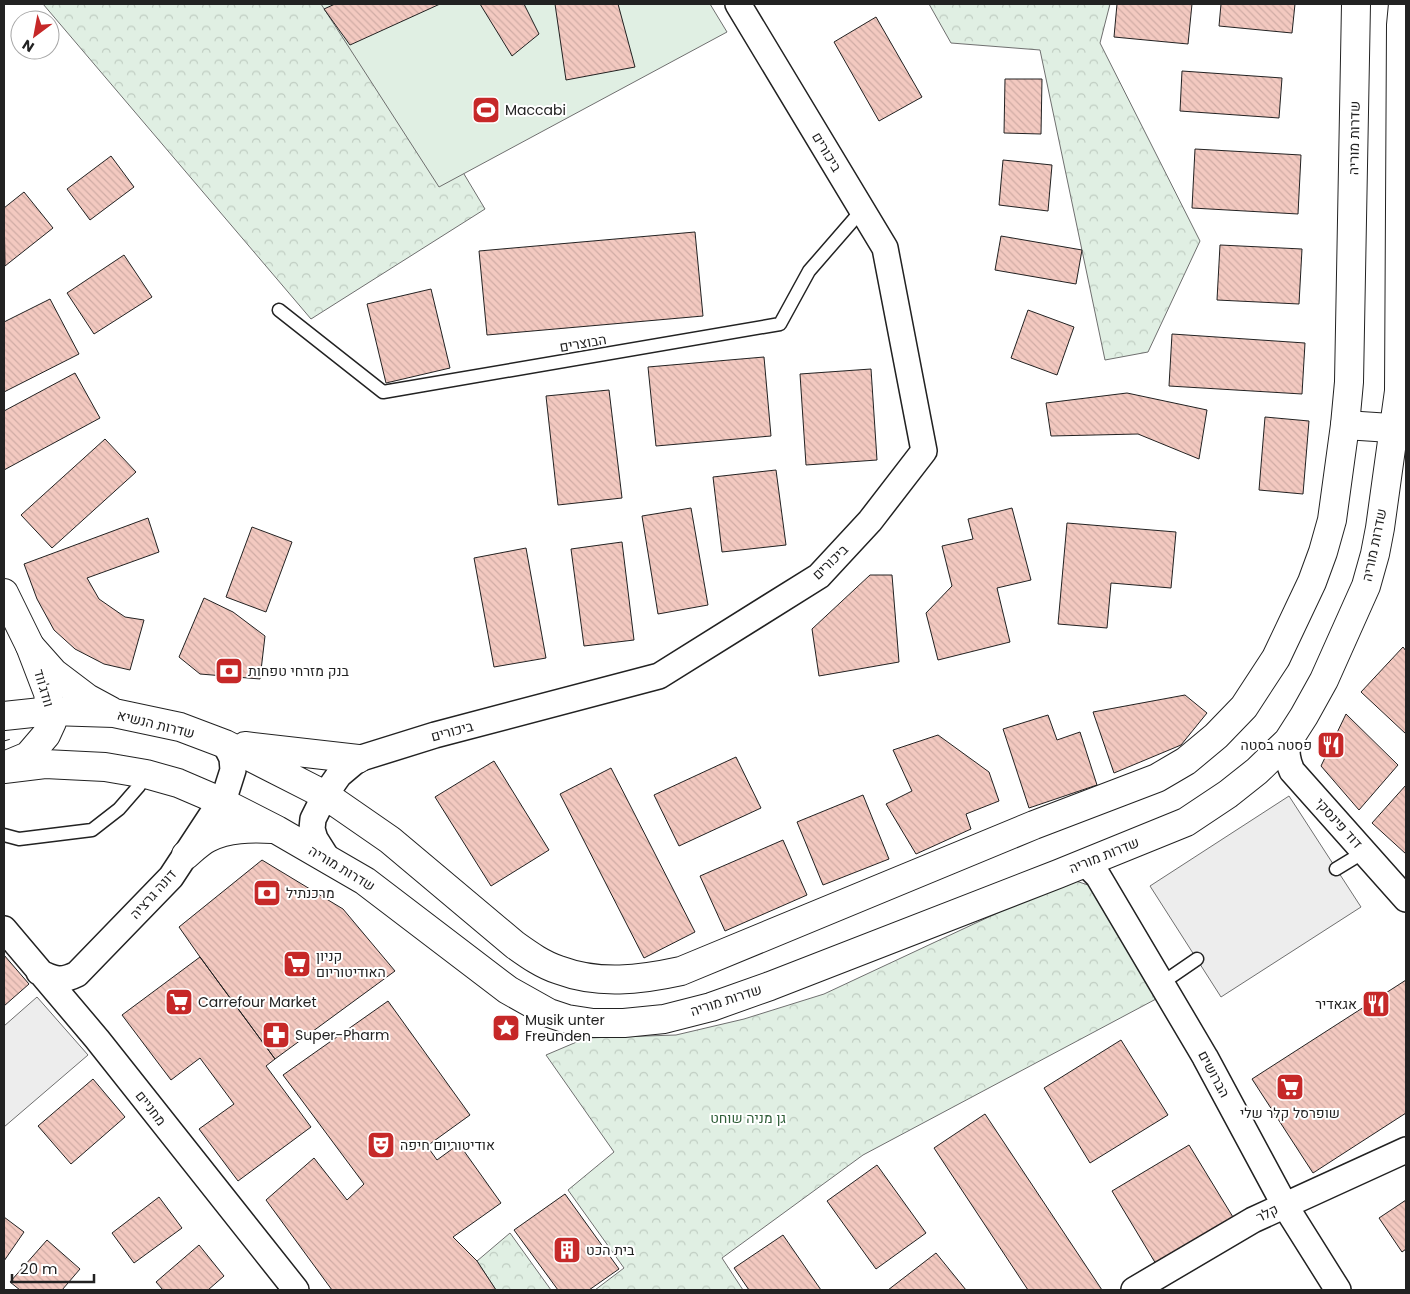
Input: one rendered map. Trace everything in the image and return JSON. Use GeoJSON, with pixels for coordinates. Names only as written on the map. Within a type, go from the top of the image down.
{"type":"FeatureCollection","features":[{"type":"Feature","properties":{"kind":"main road","name":"שדרות מוריה"},"geometry":{"type":"LineString","coordinates":[[325,795],[390,840],[515,946],[538,961],[559,970],[585,977],[617,980],[651,978],[680,972],[1034,825],[1157,778],[1186,761],[1216,736],[1244,707],[1276,658],[1312,582],[1332,520],[1349,382],[1356,4]]}},
{"type":"Feature","properties":{"kind":"main road","name":"שדרות מוריה"},"geometry":{"type":"LineString","coordinates":[[220,801],[277,830],[365,881],[390,898],[508,990],[549,1013],[567,1019],[593,1023],[664,1019],[711,1007],[770,986],[1186,822],[1228,794],[1250,777],[1288,741],[1324,680],[1351,622],[1366,586],[1375,554],[1401,429],[1399,391],[1401,25],[1403,4]]}},
{"type":"Feature","properties":{"kind":"main road"},"geometry":{"type":"LineString","coordinates":[[1345,425],[1401,429]]}},
{"type":"Feature","properties":{"kind":"main road"},"geometry":{"type":"LineString","coordinates":[[1380,528],[1391,503],[1406,484]]}},
{"type":"Feature","properties":{"kind":"main road","name":"וודג'ווד"},"geometry":{"type":"LineString","coordinates":[[4,593],[30,646],[48,693],[52,722],[46,736],[28,756],[4,767]]}},
{"type":"Feature","properties":{"kind":"main road"},"geometry":{"type":"LineString","coordinates":[[30,646],[54,673],[87,698],[114,713]]}},
{"type":"Feature","properties":{"kind":"main road","name":"שדרות הנשיא"},"geometry":{"type":"LineString","coordinates":[[4,716],[50,711],[114,713],[180,727],[225,744],[325,795]]}},
{"type":"Feature","properties":{"kind":"main road"},"geometry":{"type":"LineString","coordinates":[[225,744],[358,759]]}},
{"type":"Feature","properties":{"kind":"main road"},"geometry":{"type":"LineString","coordinates":[[4,767],[45,764],[105,767],[146,774],[178,783],[220,801]]}},
{"type":"Feature","properties":{"kind":"main road"},"geometry":{"type":"LineString","coordinates":[[186,855],[208,838],[220,833],[244,829],[277,830]]}},
{"type":"Feature","properties":{"kind":"street","name":"ביכורים"},"geometry":{"type":"LineString","coordinates":[[327,858],[319,848],[312,828],[313,819],[325,795],[339,775],[358,759],[435,735],[659,676],[818,576],[870,521],[924,451],[885,248],[738,4]]}},
{"type":"Feature","properties":{"kind":"street","name":"דוד פינסקי"},"geometry":{"type":"LineString","coordinates":[[1288,741],[1286,752],[1292,771],[1406,899]]}},
{"type":"Feature","properties":{"kind":"street","name":"דונה גרציה"},"geometry":{"type":"LineString","coordinates":[[39,972],[54,979],[67,979],[77,974],[171,877],[226,792],[233,770],[232,758],[225,744]]}},
{"type":"Feature","properties":{"kind":"street","name":"הברושים"},"geometry":{"type":"LineString","coordinates":[[1082,864],[1094,871],[1098,876],[1205,1057],[1284,1204],[1338,1290]]}},
{"type":"Feature","properties":{"kind":"street","name":"מחניים"},"geometry":{"type":"LineString","coordinates":[[4,929],[97,1039],[296,1290]]}},
{"type":"Feature","properties":{"kind":"street"},"geometry":{"type":"LineString","coordinates":[[86,964],[81,985],[81,1002],[85,1018],[97,1039]]}},
{"type":"Feature","properties":{"kind":"street","name":"קלר"},"geometry":{"type":"LineString","coordinates":[[1134,1290],[1253,1220],[1284,1204],[1406,1150]]}},
{"type":"Feature","properties":{"kind":"lane","name":"הבוצרים"},"geometry":{"type":"LineString","coordinates":[[279,310],[383,392],[402,389],[780,324],[809,271],[862,210]]}},
{"type":"Feature","properties":{"kind":"lane"},"geometry":{"type":"LineString","coordinates":[[4,835],[19,839],[92,830],[119,809],[139,786],[146,774]]}},
{"type":"Feature","properties":{"kind":"lane"},"geometry":{"type":"LineString","coordinates":[[1336,869],[1364,852]]}},
{"type":"Feature","properties":{"kind":"lane"},"geometry":{"type":"LineString","coordinates":[[1162,983],[1197,959]]}},
{"type":"Feature","properties":{"kind":"green space"},"geometry":{"type":"Polygon","coordinates":[[[43,4],[362,4],[485,209],[311,319],[60,24],[60,10],[48,10],[43,4]]]}},
{"type":"Feature","properties":{"kind":"green space","name":"Maccabi"},"geometry":{"type":"Polygon","coordinates":[[[321,4],[710,4],[727,32],[439,187],[321,4]]]}},
{"type":"Feature","properties":{"kind":"green space"},"geometry":{"type":"Polygon","coordinates":[[[929,4],[1110,4],[1100,43],[1200,241],[1148,352],[1105,360],[1040,50],[951,43],[929,4]]]}},
{"type":"Feature","properties":{"kind":"green space","name":"גן מניה שוחט"},"geometry":{"type":"Polygon","coordinates":[[[1070,879],[1091,886],[1156,999],[863,1155],[722,1258],[743,1290],[595,1290],[624,1268],[568,1190],[614,1152],[546,1055],[586,1038],[676,1035],[744,1019],[824,994],[1070,879]]]}},
{"type":"Feature","properties":{"kind":"green space"},"geometry":{"type":"Polygon","coordinates":[[[510,1233],[551,1290],[496,1290],[477,1261],[510,1233]]]}},
{"type":"Feature","properties":{"kind":"shaded area"},"geometry":{"type":"Polygon","coordinates":[[[1289,796],[1361,907],[1221,997],[1150,886],[1289,796]]]}},
{"type":"Feature","properties":{"kind":"shaded area"},"geometry":{"type":"Polygon","coordinates":[[[37,997],[88,1055],[4,1127],[4,1026],[37,997]]]}},
{"type":"Feature","properties":{"kind":"building"},"geometry":{"type":"Polygon","coordinates":[[[335,4],[440,4],[350,45],[324,9],[335,4]]]}},
{"type":"Feature","properties":{"kind":"building"},"geometry":{"type":"Polygon","coordinates":[[[480,4],[524,4],[539,34],[512,56],[480,4]]]}},
{"type":"Feature","properties":{"kind":"building"},"geometry":{"type":"Polygon","coordinates":[[[555,4],[618,4],[635,67],[566,80],[555,4]]]}},
{"type":"Feature","properties":{"kind":"building"},"geometry":{"type":"Polygon","coordinates":[[[1117,4],[1192,4],[1188,44],[1114,37],[1117,4]]]}},
{"type":"Feature","properties":{"kind":"building"},"geometry":{"type":"Polygon","coordinates":[[[1221,4],[1295,4],[1292,33],[1219,26],[1221,4]]]}},
{"type":"Feature","properties":{"kind":"building"},"geometry":{"type":"Polygon","coordinates":[[[876,17],[922,97],[879,121],[834,42],[876,17]]]}},
{"type":"Feature","properties":{"kind":"building"},"geometry":{"type":"Polygon","coordinates":[[[1182,71],[1282,78],[1279,118],[1180,111],[1182,71]]]}},
{"type":"Feature","properties":{"kind":"building"},"geometry":{"type":"Polygon","coordinates":[[[1005,79],[1042,79],[1041,134],[1004,133],[1005,79]]]}},
{"type":"Feature","properties":{"kind":"building"},"geometry":{"type":"Polygon","coordinates":[[[1195,149],[1301,155],[1298,214],[1192,208],[1195,149]]]}},
{"type":"Feature","properties":{"kind":"building"},"geometry":{"type":"Polygon","coordinates":[[[111,156],[134,187],[90,220],[67,189],[111,156]]]}},
{"type":"Feature","properties":{"kind":"building"},"geometry":{"type":"Polygon","coordinates":[[[1003,160],[1052,165],[1048,211],[999,205],[1003,160]]]}},
{"type":"Feature","properties":{"kind":"building"},"geometry":{"type":"Polygon","coordinates":[[[24,192],[53,228],[5,266],[4,208],[24,192]]]}},
{"type":"Feature","properties":{"kind":"building"},"geometry":{"type":"Polygon","coordinates":[[[695,232],[703,316],[487,335],[479,251],[695,232]]]}},
{"type":"Feature","properties":{"kind":"building"},"geometry":{"type":"Polygon","coordinates":[[[1001,236],[1082,250],[1076,284],[995,270],[1001,236]]]}},
{"type":"Feature","properties":{"kind":"building"},"geometry":{"type":"Polygon","coordinates":[[[1220,245],[1302,249],[1299,304],[1217,300],[1220,245]]]}},
{"type":"Feature","properties":{"kind":"building"},"geometry":{"type":"Polygon","coordinates":[[[124,255],[152,297],[94,334],[67,293],[124,255]]]}},
{"type":"Feature","properties":{"kind":"building"},"geometry":{"type":"Polygon","coordinates":[[[431,289],[450,368],[386,383],[367,304],[431,289]]]}},
{"type":"Feature","properties":{"kind":"building"},"geometry":{"type":"Polygon","coordinates":[[[50,299],[79,354],[4,392],[4,322],[50,299]]]}},
{"type":"Feature","properties":{"kind":"building"},"geometry":{"type":"Polygon","coordinates":[[[1028,310],[1074,327],[1057,375],[1011,358],[1028,310]]]}},
{"type":"Feature","properties":{"kind":"building"},"geometry":{"type":"Polygon","coordinates":[[[1172,334],[1305,343],[1302,394],[1169,386],[1172,334]]]}},
{"type":"Feature","properties":{"kind":"building"},"geometry":{"type":"Polygon","coordinates":[[[764,357],[771,436],[656,446],[648,367],[764,357]]]}},
{"type":"Feature","properties":{"kind":"building"},"geometry":{"type":"Polygon","coordinates":[[[871,369],[877,460],[806,465],[800,374],[871,369]]]}},
{"type":"Feature","properties":{"kind":"building"},"geometry":{"type":"Polygon","coordinates":[[[75,373],[100,418],[4,470],[4,411],[75,373]]]}},
{"type":"Feature","properties":{"kind":"building"},"geometry":{"type":"Polygon","coordinates":[[[609,390],[622,498],[558,505],[546,396],[609,390]]]}},
{"type":"Feature","properties":{"kind":"building"},"geometry":{"type":"Polygon","coordinates":[[[1127,393],[1207,410],[1199,459],[1138,434],[1051,436],[1046,403],[1127,393]]]}},
{"type":"Feature","properties":{"kind":"building"},"geometry":{"type":"Polygon","coordinates":[[[1265,417],[1309,421],[1303,494],[1259,490],[1265,417]]]}},
{"type":"Feature","properties":{"kind":"building"},"geometry":{"type":"Polygon","coordinates":[[[105,439],[136,472],[52,548],[21,515],[105,439]]]}},
{"type":"Feature","properties":{"kind":"building"},"geometry":{"type":"Polygon","coordinates":[[[776,470],[786,545],[722,552],[713,477],[776,470]]]}},
{"type":"Feature","properties":{"kind":"building"},"geometry":{"type":"Polygon","coordinates":[[[691,508],[708,605],[658,614],[642,516],[691,508]]]}},
{"type":"Feature","properties":{"kind":"building"},"geometry":{"type":"Polygon","coordinates":[[[1012,508],[1031,580],[997,588],[1010,642],[938,660],[926,613],[952,586],[942,546],[973,539],[968,519],[1012,508]]]}},
{"type":"Feature","properties":{"kind":"building"},"geometry":{"type":"Polygon","coordinates":[[[148,518],[159,552],[87,578],[99,599],[125,617],[144,620],[130,670],[104,664],[75,649],[54,630],[37,599],[24,564],[148,518]]]}},
{"type":"Feature","properties":{"kind":"building"},"geometry":{"type":"Polygon","coordinates":[[[1067,523],[1176,532],[1171,588],[1111,583],[1107,628],[1058,624],[1067,523]]]}},
{"type":"Feature","properties":{"kind":"building"},"geometry":{"type":"Polygon","coordinates":[[[252,527],[292,542],[266,612],[226,597],[252,527]]]}},
{"type":"Feature","properties":{"kind":"building"},"geometry":{"type":"Polygon","coordinates":[[[622,542],[634,640],[584,646],[571,549],[622,542]]]}},
{"type":"Feature","properties":{"kind":"building"},"geometry":{"type":"Polygon","coordinates":[[[526,548],[546,658],[494,667],[474,558],[526,548]]]}},
{"type":"Feature","properties":{"kind":"building"},"geometry":{"type":"Polygon","coordinates":[[[870,575],[892,575],[899,662],[819,676],[812,629],[870,575]]]}},
{"type":"Feature","properties":{"kind":"building"},"geometry":{"type":"Polygon","coordinates":[[[204,598],[233,612],[265,636],[260,679],[200,674],[179,657],[204,598]]]}},
{"type":"Feature","properties":{"kind":"building"},"geometry":{"type":"Polygon","coordinates":[[[1403,647],[1406,651],[1406,734],[1361,692],[1403,647]]]}},
{"type":"Feature","properties":{"kind":"building"},"geometry":{"type":"Polygon","coordinates":[[[1185,695],[1207,713],[1181,745],[1114,773],[1093,712],[1185,695]]]}},
{"type":"Feature","properties":{"kind":"building"},"geometry":{"type":"Polygon","coordinates":[[[1346,714],[1398,765],[1359,810],[1321,766],[1346,714]]]}},
{"type":"Feature","properties":{"kind":"building"},"geometry":{"type":"Polygon","coordinates":[[[1048,715],[1057,740],[1080,732],[1097,785],[1029,808],[1003,729],[1048,715]]]}},
{"type":"Feature","properties":{"kind":"building"},"geometry":{"type":"Polygon","coordinates":[[[938,735],[989,772],[999,801],[966,814],[971,829],[916,854],[886,804],[912,791],[893,750],[938,735]]]}},
{"type":"Feature","properties":{"kind":"building"},"geometry":{"type":"Polygon","coordinates":[[[736,757],[761,808],[679,846],[654,795],[736,757]]]}},
{"type":"Feature","properties":{"kind":"building"},"geometry":{"type":"Polygon","coordinates":[[[494,761],[549,850],[491,886],[435,797],[494,761]]]}},
{"type":"Feature","properties":{"kind":"building"},"geometry":{"type":"Polygon","coordinates":[[[611,768],[695,932],[644,958],[560,794],[611,768]]]}},
{"type":"Feature","properties":{"kind":"building"},"geometry":{"type":"Polygon","coordinates":[[[1406,785],[1406,854],[1372,823],[1406,785]]]}},
{"type":"Feature","properties":{"kind":"building"},"geometry":{"type":"Polygon","coordinates":[[[863,795],[889,859],[823,885],[797,822],[863,795]]]}},
{"type":"Feature","properties":{"kind":"building"},"geometry":{"type":"Polygon","coordinates":[[[783,840],[807,895],[725,931],[700,876],[783,840]]]}},
{"type":"Feature","properties":{"kind":"building","name":"קניון האודיטוריום"},"geometry":{"type":"Polygon","coordinates":[[[262,860],[343,909],[395,971],[275,1059],[179,927],[262,860]]]}},
{"type":"Feature","properties":{"kind":"building"},"geometry":{"type":"Polygon","coordinates":[[[4,955],[29,984],[4,1006],[4,955]]]}},
{"type":"Feature","properties":{"kind":"building"},"geometry":{"type":"Polygon","coordinates":[[[200,957],[275,1059],[266,1066],[311,1127],[238,1181],[199,1129],[234,1104],[200,1058],[171,1080],[122,1015],[200,957]]]}},
{"type":"Feature","properties":{"kind":"building"},"geometry":{"type":"Polygon","coordinates":[[[1406,980],[1406,1113],[1313,1173],[1252,1079],[1406,980]]]}},
{"type":"Feature","properties":{"kind":"building","name":"אודיטוריום חיפה"},"geometry":{"type":"Polygon","coordinates":[[[388,1001],[470,1115],[427,1146],[437,1160],[459,1144],[501,1203],[453,1237],[477,1261],[496,1290],[332,1290],[266,1200],[314,1158],[347,1200],[364,1184],[283,1075],[388,1001]]]}},
{"type":"Feature","properties":{"kind":"building"},"geometry":{"type":"Polygon","coordinates":[[[1121,1040],[1168,1115],[1090,1163],[1044,1088],[1121,1040]]]}},
{"type":"Feature","properties":{"kind":"building"},"geometry":{"type":"Polygon","coordinates":[[[93,1079],[125,1117],[71,1164],[38,1126],[93,1079]]]}},
{"type":"Feature","properties":{"kind":"building"},"geometry":{"type":"Polygon","coordinates":[[[985,1114],[1102,1290],[1028,1290],[934,1148],[985,1114]]]}},
{"type":"Feature","properties":{"kind":"building"},"geometry":{"type":"Polygon","coordinates":[[[1189,1145],[1236,1222],[1159,1269],[1112,1191],[1189,1145]]]}},
{"type":"Feature","properties":{"kind":"building"},"geometry":{"type":"Polygon","coordinates":[[[877,1165],[926,1233],[876,1269],[827,1201],[877,1165]]]}},
{"type":"Feature","properties":{"kind":"building","name":"בית הכט"},"geometry":{"type":"Polygon","coordinates":[[[565,1194],[619,1269],[589,1290],[558,1290],[514,1230],[565,1194]]]}},
{"type":"Feature","properties":{"kind":"building"},"geometry":{"type":"Polygon","coordinates":[[[159,1197],[182,1228],[134,1263],[112,1233],[159,1197]]]}},
{"type":"Feature","properties":{"kind":"building"},"geometry":{"type":"Polygon","coordinates":[[[1406,1200],[1406,1249],[1402,1252],[1379,1218],[1406,1200]]]}},
{"type":"Feature","properties":{"kind":"building"},"geometry":{"type":"Polygon","coordinates":[[[4,1217],[24,1232],[4,1261],[4,1217]]]}},
{"type":"Feature","properties":{"kind":"building"},"geometry":{"type":"Polygon","coordinates":[[[783,1235],[821,1290],[749,1290],[734,1268],[783,1235]]]}},
{"type":"Feature","properties":{"kind":"building"},"geometry":{"type":"Polygon","coordinates":[[[47,1240],[80,1269],[62,1290],[20,1290],[10,1282],[47,1240]]]}},
{"type":"Feature","properties":{"kind":"building"},"geometry":{"type":"Polygon","coordinates":[[[199,1245],[224,1276],[208,1290],[163,1290],[156,1282],[199,1245]]]}},
{"type":"Feature","properties":{"kind":"building"},"geometry":{"type":"Polygon","coordinates":[[[936,1253],[966,1290],[888,1290],[936,1253]]]}},
{"type":"Feature","properties":{"kind":"fence"},"geometry":{"type":"LineString","coordinates":[[4,741],[11,739]]}},
{"type":"Feature","properties":{"kind":"place","name":"Maccabi"},"geometry":{"type":"Point","coordinates":[486,110]}},
{"type":"Feature","properties":{"kind":"place","name":"בנק מזרחי טפחות"},"geometry":{"type":"Point","coordinates":[229,671]}},
{"type":"Feature","properties":{"kind":"place","name":"פסטה בסטה"},"geometry":{"type":"Point","coordinates":[1331,745]}},
{"type":"Feature","properties":{"kind":"place","name":"מרכנתיל"},"geometry":{"type":"Point","coordinates":[267,893]}},
{"type":"Feature","properties":{"kind":"place","name":"קניון האודיטוריום"},"geometry":{"type":"Point","coordinates":[297,964]}},
{"type":"Feature","properties":{"kind":"place","name":"Carrefour Market"},"geometry":{"type":"Point","coordinates":[179,1002]}},
{"type":"Feature","properties":{"kind":"place","name":"אגאדיר"},"geometry":{"type":"Point","coordinates":[1376,1004]}},
{"type":"Feature","properties":{"kind":"place","name":"Musik unter Freunden"},"geometry":{"type":"Point","coordinates":[506,1028]}},
{"type":"Feature","properties":{"kind":"place","name":"Super-Pharm"},"geometry":{"type":"Point","coordinates":[276,1035]}},
{"type":"Feature","properties":{"kind":"place","name":"שופרסל קלר שלי"},"geometry":{"type":"Point","coordinates":[1290,1087]}},
{"type":"Feature","properties":{"kind":"place","name":"אודיטוריום חיפה"},"geometry":{"type":"Point","coordinates":[381,1145]}},
{"type":"Feature","properties":{"kind":"place","name":"בית הכט"},"geometry":{"type":"Point","coordinates":[567,1250]}}]}
